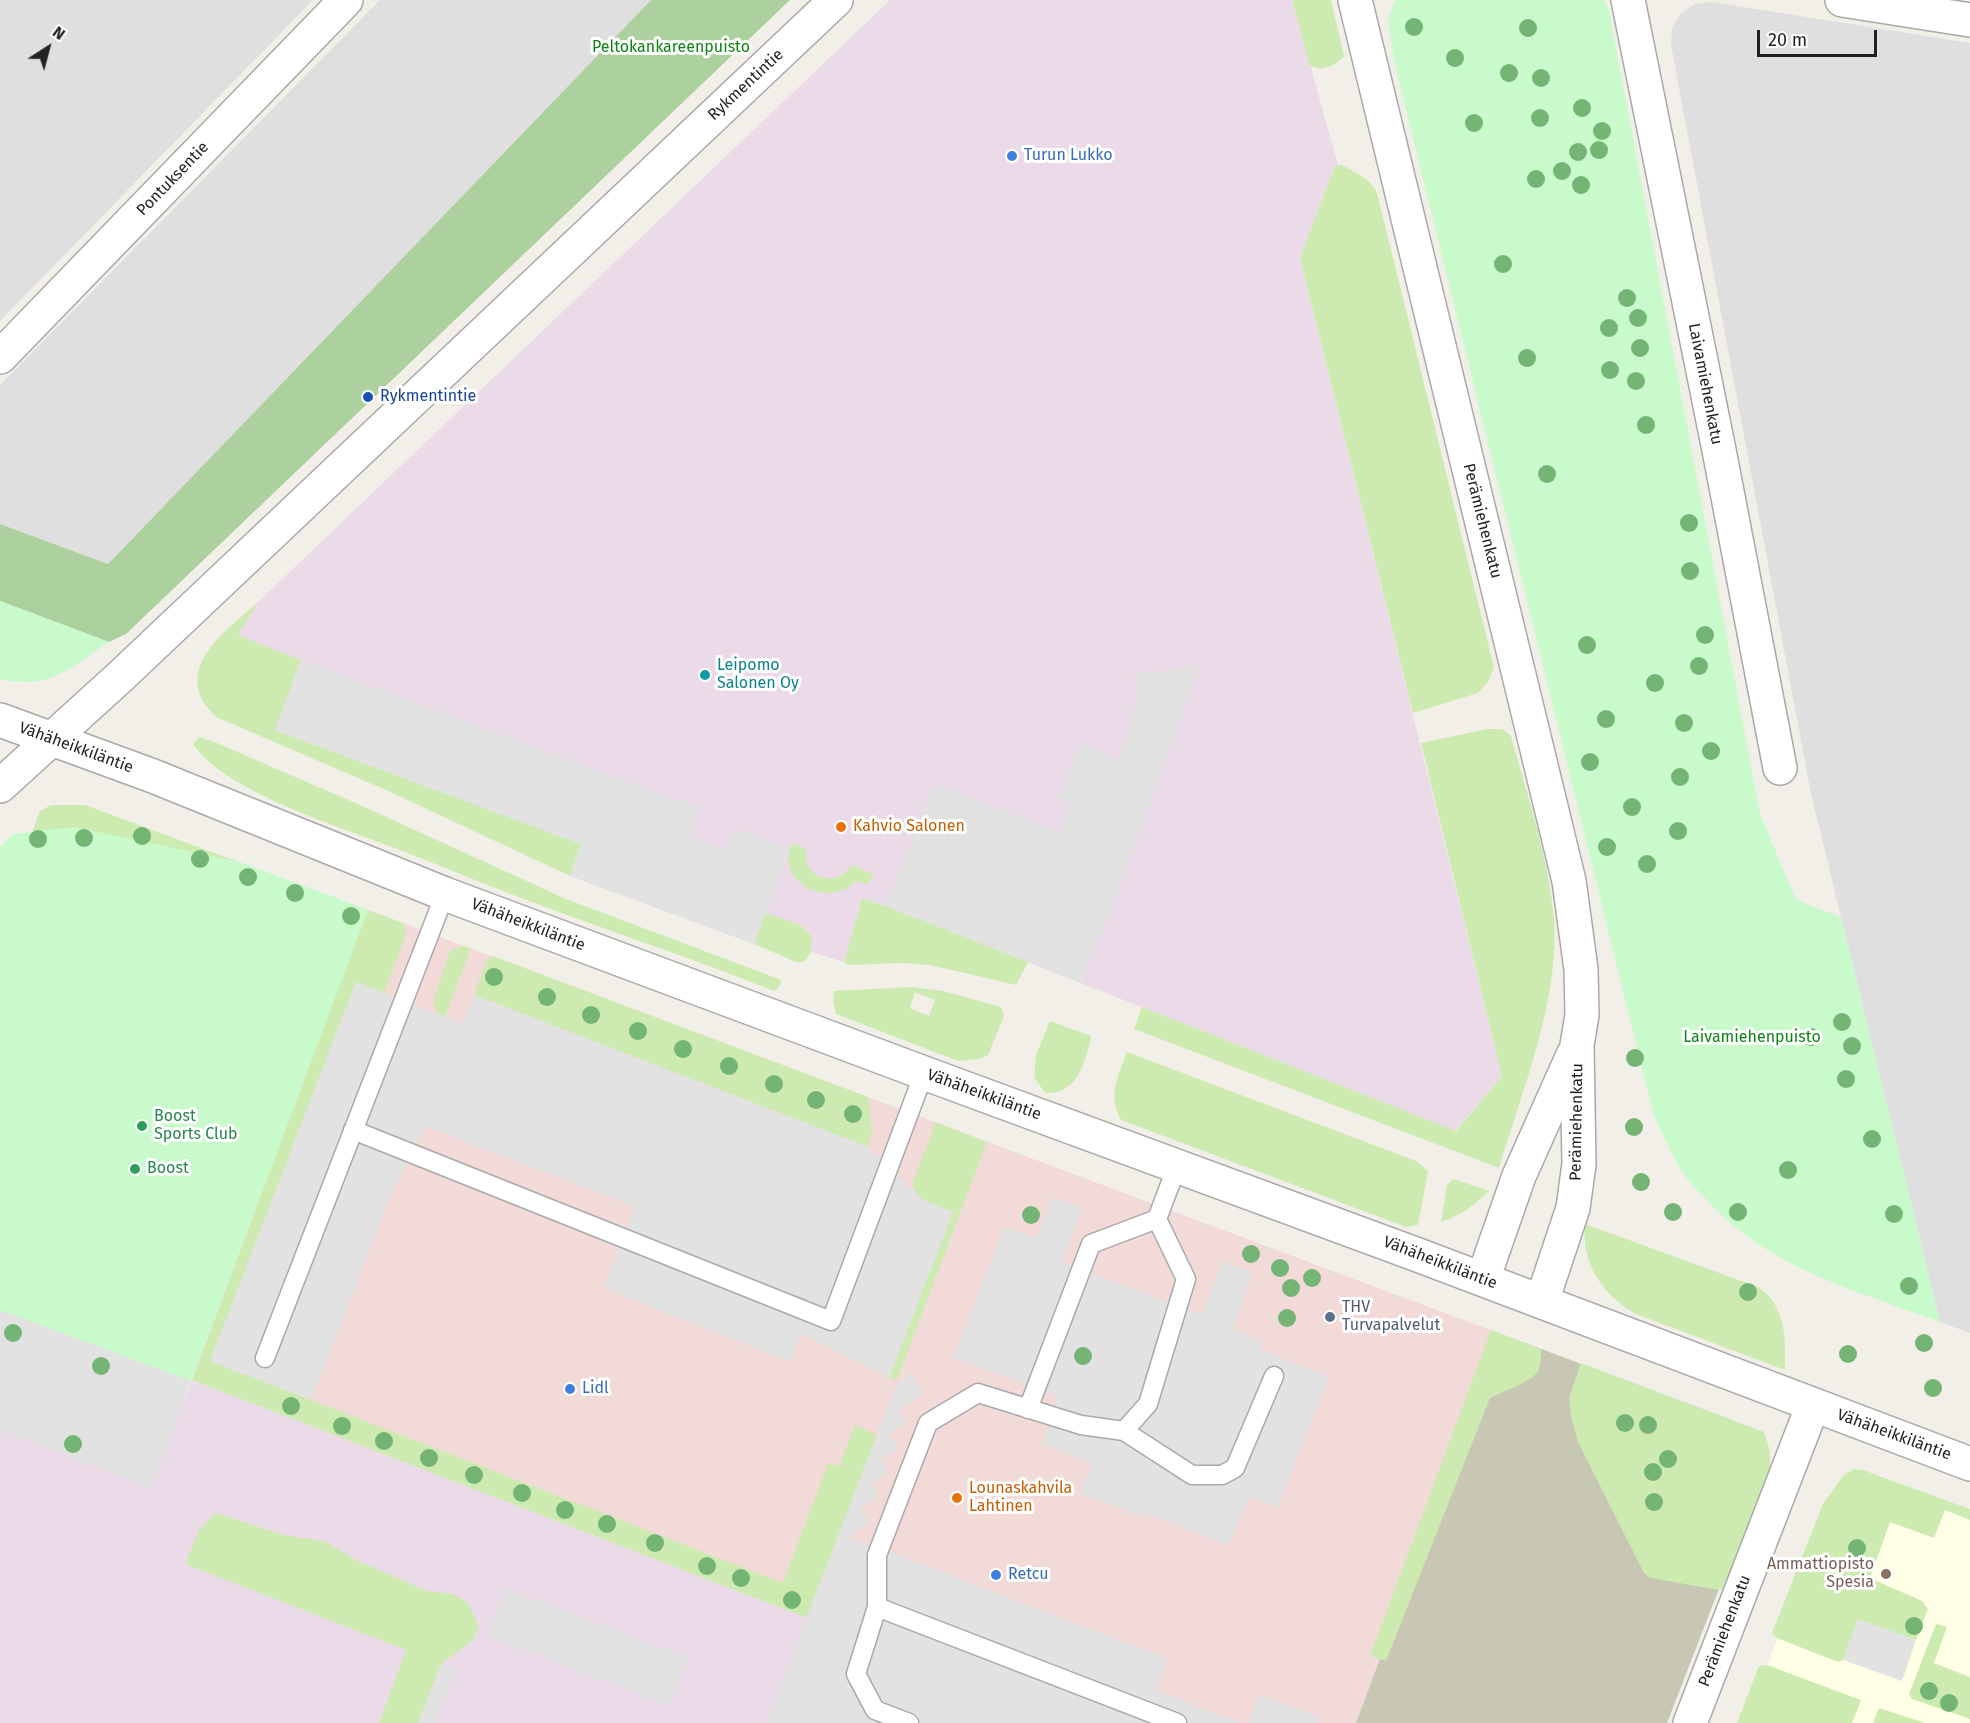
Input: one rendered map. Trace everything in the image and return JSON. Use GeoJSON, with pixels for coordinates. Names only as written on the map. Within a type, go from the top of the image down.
{"type":"FeatureCollection","features":[{"type":"Feature","properties":{"kind":"street","name":"Pontuksentie"},"geometry":{"type":"LineString","coordinates":[[0,357],[346,0]]}},
{"type":"Feature","properties":{"kind":"street","name":"Rykmentintie"},"geometry":{"type":"LineString","coordinates":[[0,786],[130,668],[836,0]]}},
{"type":"Feature","properties":{"kind":"street","name":"Perämiehenkatu"},"geometry":{"type":"LineString","coordinates":[[1355,0],[1569,881],[1581,969],[1582,1014],[1577,1045],[1579,1164],[1573,1208],[1542,1301]]}},
{"type":"Feature","properties":{"kind":"street","name":"Laivamiehenkatu"},"geometry":{"type":"LineString","coordinates":[[1628,0],[1719,450],[1780,768]]}},
{"type":"Feature","properties":{"kind":"street"},"geometry":{"type":"LineString","coordinates":[[1842,0],[1970,20]]}},
{"type":"Feature","properties":{"kind":"street","name":"Vähäheikkiläntie"},"geometry":{"type":"LineString","coordinates":[[0,720],[153,776],[445,894],[1542,1301],[1970,1464]]}},
{"type":"Feature","properties":{"kind":"street","name":"Perämiehenkatu"},"geometry":{"type":"LineString","coordinates":[[1483,1279],[1519,1176],[1577,1045]]}},
{"type":"Feature","properties":{"kind":"street","name":"Perämiehenkatu"},"geometry":{"type":"LineString","coordinates":[[1690,1723],[1813,1405]]}},
{"type":"Feature","properties":{"kind":"lane"},"geometry":{"type":"LineString","coordinates":[[265,1358],[445,894]]}},
{"type":"Feature","properties":{"kind":"lane"},"geometry":{"type":"LineString","coordinates":[[353,1130],[831,1320],[924,1073]]}},
{"type":"Feature","properties":{"kind":"lane"},"geometry":{"type":"LineString","coordinates":[[1124,1431],[1148,1404],[1186,1279],[1157,1218],[1177,1166]]}},
{"type":"Feature","properties":{"kind":"lane"},"geometry":{"type":"LineString","coordinates":[[1028,1409],[1091,1244],[1157,1218]]}},
{"type":"Feature","properties":{"kind":"lane"},"geometry":{"type":"LineString","coordinates":[[909,1723],[875,1710],[855,1674],[877,1607],[877,1555],[928,1423],[978,1393],[1081,1425],[1124,1431],[1192,1475],[1222,1475],[1235,1468],[1274,1376]]}},
{"type":"Feature","properties":{"kind":"lane"},"geometry":{"type":"LineString","coordinates":[[877,1607],[1177,1723]]}},
{"type":"Feature","properties":{"kind":"shaded area"},"geometry":{"type":"Polygon","coordinates":[[[0,0],[313,0],[0,321],[0,0]]]}},
{"type":"Feature","properties":{"kind":"shaded area"},"geometry":{"type":"Polygon","coordinates":[[[380,0],[651,0],[108,564],[0,524],[0,385],[380,0]]]}},
{"type":"Feature","properties":{"kind":"shaded area"},"geometry":{"type":"Polygon","coordinates":[[[890,0],[1292,0],[1338,165],[1334,168],[1300,258],[1502,1076],[1455,1131],[862,898],[844,962],[811,952],[812,936],[766,913],[754,944],[570,876],[581,844],[275,730],[238,635],[258,602],[890,0]]]}},
{"type":"Feature","properties":{"kind":"shaded area"},"geometry":{"type":"Polygon","coordinates":[[[1712,2],[1970,43],[1970,1333],[1940,1322],[1811,794],[1671,45],[1672,28],[1681,13],[1695,4],[1712,2]]]}},
{"type":"Feature","properties":{"kind":"shaded area"},"geometry":{"type":"Polygon","coordinates":[[[301,660],[699,808],[689,837],[726,850],[733,831],[737,833],[739,830],[790,848],[754,944],[570,876],[581,844],[275,730],[301,660]]]}},
{"type":"Feature","properties":{"kind":"shaded area"},"geometry":{"type":"Polygon","coordinates":[[[1201,663],[1115,900],[1081,983],[886,906],[934,784],[1060,832],[1070,804],[1057,799],[1080,742],[1119,760],[1137,698],[1134,672],[1166,671],[1201,663]]]}},
{"type":"Feature","properties":{"kind":"shaded area"},"geometry":{"type":"Polygon","coordinates":[[[368,910],[1501,1334],[1356,1723],[766,1723],[807,1618],[192,1380],[368,910]]]}},
{"type":"Feature","properties":{"kind":"shaded area"},"geometry":{"type":"Polygon","coordinates":[[[356,982],[463,1024],[474,995],[868,1147],[923,1200],[953,1212],[889,1378],[801,1334],[790,1362],[603,1288],[635,1207],[425,1126],[393,1191],[311,1400],[210,1361],[356,982]]]}},
{"type":"Feature","properties":{"kind":"shaded area"},"geometry":{"type":"Polygon","coordinates":[[[1052,1197],[1082,1208],[1062,1262],[1202,1315],[1223,1261],[1253,1273],[1233,1329],[1263,1341],[1260,1349],[1329,1377],[1278,1508],[1250,1497],[1228,1546],[1143,1512],[1141,1517],[1080,1493],[1092,1464],[1042,1444],[1057,1397],[953,1357],[1004,1227],[1036,1239],[1052,1197]]]}},
{"type":"Feature","properties":{"kind":"shaded area"},"geometry":{"type":"Polygon","coordinates":[[[0,1310],[191,1381],[151,1487],[0,1429],[0,1310]]]}},
{"type":"Feature","properties":{"kind":"shaded area"},"geometry":{"type":"Polygon","coordinates":[[[1501,1334],[1732,1420],[1760,1483],[1667,1723],[1356,1723],[1501,1334]]]}},
{"type":"Feature","properties":{"kind":"shaded area"},"geometry":{"type":"Polygon","coordinates":[[[912,1374],[924,1393],[898,1410],[907,1423],[889,1435],[898,1448],[880,1460],[888,1472],[871,1484],[879,1497],[861,1509],[869,1522],[847,1538],[900,1556],[1168,1659],[1156,1690],[1240,1723],[766,1723],[896,1385],[912,1374]]]}},
{"type":"Feature","properties":{"kind":"shaded area"},"geometry":{"type":"Polygon","coordinates":[[[192,1380],[807,1618],[766,1723],[0,1723],[0,1429],[150,1487],[192,1380]]]}},
{"type":"Feature","properties":{"kind":"shaded area","name":"Ammattiopisto Spesia"},"geometry":{"type":"Polygon","coordinates":[[[1880,1476],[1970,1509],[1970,1723],[1745,1723],[1828,1507],[1880,1476]]]}},
{"type":"Feature","properties":{"kind":"shaded area"},"geometry":{"type":"Polygon","coordinates":[[[505,1588],[688,1658],[670,1706],[487,1636],[505,1588]]]}},
{"type":"Feature","properties":{"kind":"shaded area"},"geometry":{"type":"Polygon","coordinates":[[[1858,1619],[1916,1640],[1902,1681],[1843,1660],[1858,1619]]]}},
{"type":"Feature","properties":{"kind":"shaded area"},"geometry":{"type":"Polygon","coordinates":[[[441,1664],[456,1669],[435,1723],[418,1723],[441,1664]]]}},
{"type":"Feature","properties":{"kind":"shaded area"},"geometry":{"type":"Polygon","coordinates":[[[1259,1694],[1319,1716],[1316,1723],[1248,1723],[1259,1694]]]}},
{"type":"Feature","properties":{"kind":"green space","name":"Peltokankareenpuisto"},"geometry":{"type":"Polygon","coordinates":[[[651,0],[790,0],[126,634],[109,642],[0,601],[0,524],[108,564],[651,0]]]}},
{"type":"Feature","properties":{"kind":"green space"},"geometry":{"type":"Polygon","coordinates":[[[1292,0],[1331,0],[1344,56],[1336,63],[1324,68],[1310,66],[1292,0]]]}},
{"type":"Feature","properties":{"kind":"green space","name":"Laivamiehenpuisto"},"geometry":{"type":"Polygon","coordinates":[[[1395,0],[1604,0],[1609,10],[1760,814],[1796,900],[1841,917],[1940,1322],[1846,1288],[1787,1261],[1759,1244],[1732,1224],[1687,1178],[1673,1156],[1653,1113],[1394,61],[1388,20],[1395,0]]]}},
{"type":"Feature","properties":{"kind":"green space"},"geometry":{"type":"Polygon","coordinates":[[[1338,165],[1362,176],[1371,183],[1377,193],[1494,667],[1488,682],[1478,693],[1413,713],[1300,258],[1334,168],[1338,165]]]}},
{"type":"Feature","properties":{"kind":"green space"},"geometry":{"type":"Polygon","coordinates":[[[0,601],[109,642],[70,668],[46,679],[18,682],[0,679],[0,601]]]}},
{"type":"Feature","properties":{"kind":"green space"},"geometry":{"type":"Polygon","coordinates":[[[258,602],[238,635],[301,660],[275,730],[581,844],[570,876],[386,790],[216,717],[204,703],[198,688],[198,673],[203,659],[222,634],[258,602]]]}},
{"type":"Feature","properties":{"kind":"green space"},"geometry":{"type":"Polygon","coordinates":[[[1487,729],[1502,729],[1511,736],[1542,850],[1554,919],[1554,950],[1545,1013],[1499,1168],[1134,1029],[1142,1007],[1456,1131],[1502,1076],[1421,743],[1487,729]]]}},
{"type":"Feature","properties":{"kind":"green space"},"geometry":{"type":"Polygon","coordinates":[[[199,737],[369,809],[566,899],[781,980],[780,986],[774,991],[529,901],[288,807],[231,778],[209,761],[193,744],[199,737]]]}},
{"type":"Feature","properties":{"kind":"green space"},"geometry":{"type":"Polygon","coordinates":[[[51,805],[85,805],[403,923],[406,935],[384,993],[356,982],[210,1361],[783,1583],[828,1463],[839,1466],[855,1425],[877,1435],[807,1618],[192,1380],[349,958],[24,853],[40,811],[51,805]]]}},
{"type":"Feature","properties":{"kind":"green space","name":"Boost"},"geometry":{"type":"Polygon","coordinates":[[[74,827],[240,862],[368,910],[151,1487],[0,1429],[0,847],[13,834],[74,827]]]}},
{"type":"Feature","properties":{"kind":"green space"},"geometry":{"type":"Polygon","coordinates":[[[792,843],[806,849],[806,859],[815,874],[829,878],[837,877],[852,865],[873,874],[868,885],[856,881],[832,893],[807,888],[797,880],[790,869],[788,857],[792,843]]]}},
{"type":"Feature","properties":{"kind":"green space"},"geometry":{"type":"Polygon","coordinates":[[[862,898],[1028,962],[1016,985],[930,965],[901,963],[848,965],[844,962],[862,898]]]}},
{"type":"Feature","properties":{"kind":"green space"},"geometry":{"type":"Polygon","coordinates":[[[766,913],[800,925],[812,936],[811,952],[804,962],[796,962],[754,944],[766,913]]]}},
{"type":"Feature","properties":{"kind":"green space"},"geometry":{"type":"Polygon","coordinates":[[[461,946],[471,948],[445,1017],[439,1014],[433,1002],[450,951],[461,946]]]}},
{"type":"Feature","properties":{"kind":"green space"},"geometry":{"type":"Polygon","coordinates":[[[493,956],[868,1097],[872,1132],[868,1147],[474,995],[486,961],[493,956]]]}},
{"type":"Feature","properties":{"kind":"green space"},"geometry":{"type":"Polygon","coordinates":[[[911,987],[943,991],[1001,1007],[1004,1016],[988,1055],[979,1059],[958,1061],[836,1014],[834,991],[911,987]],[[915,992],[910,1008],[929,1016],[935,1000],[915,992]]]}},
{"type":"Feature","properties":{"kind":"green space"},"geometry":{"type":"Polygon","coordinates":[[[1050,1021],[1091,1036],[1083,1066],[1072,1083],[1065,1089],[1045,1093],[1034,1077],[1036,1055],[1050,1021]]]}},
{"type":"Feature","properties":{"kind":"green space"},"geometry":{"type":"Polygon","coordinates":[[[1127,1052],[1416,1161],[1428,1171],[1418,1225],[1406,1227],[1121,1120],[1114,1094],[1117,1078],[1127,1052]]]}},
{"type":"Feature","properties":{"kind":"green space"},"geometry":{"type":"Polygon","coordinates":[[[936,1122],[987,1142],[897,1380],[889,1378],[952,1212],[923,1199],[912,1184],[936,1122]]]}},
{"type":"Feature","properties":{"kind":"green space"},"geometry":{"type":"Polygon","coordinates":[[[1454,1179],[1489,1191],[1467,1210],[1441,1222],[1447,1185],[1454,1179]]]}},
{"type":"Feature","properties":{"kind":"green space"},"geometry":{"type":"Polygon","coordinates":[[[1585,1224],[1758,1287],[1774,1303],[1779,1313],[1784,1335],[1785,1370],[1636,1314],[1624,1306],[1604,1287],[1590,1265],[1586,1252],[1585,1224]]]}},
{"type":"Feature","properties":{"kind":"green space"},"geometry":{"type":"Polygon","coordinates":[[[1491,1330],[1541,1349],[1538,1371],[1529,1380],[1490,1398],[1386,1661],[1370,1656],[1491,1330]]]}},
{"type":"Feature","properties":{"kind":"green space"},"geometry":{"type":"Polygon","coordinates":[[[1581,1363],[1764,1432],[1770,1451],[1770,1471],[1726,1587],[1719,1590],[1651,1578],[1644,1573],[1578,1442],[1569,1398],[1581,1363]]]}},
{"type":"Feature","properties":{"kind":"green space"},"geometry":{"type":"Polygon","coordinates":[[[1854,1469],[1863,1470],[1970,1509],[1970,1520],[1945,1510],[1934,1538],[1890,1522],[1870,1578],[1922,1601],[1928,1609],[1916,1640],[1858,1620],[1843,1660],[1838,1662],[1777,1638],[1772,1633],[1823,1504],[1844,1475],[1854,1469]]]}},
{"type":"Feature","properties":{"kind":"green space"},"geometry":{"type":"Polygon","coordinates":[[[216,1513],[284,1535],[324,1541],[358,1561],[427,1591],[453,1594],[469,1604],[479,1627],[472,1641],[441,1664],[418,1723],[379,1723],[406,1650],[185,1564],[199,1530],[216,1513]]]}},
{"type":"Feature","properties":{"kind":"green space"},"geometry":{"type":"Polygon","coordinates":[[[1936,1624],[1947,1627],[1934,1663],[1970,1677],[1970,1719],[1912,1699],[1909,1694],[1936,1624]]]}},
{"type":"Feature","properties":{"kind":"green space"},"geometry":{"type":"Polygon","coordinates":[[[1767,1665],[1861,1700],[1852,1723],[1737,1723],[1759,1666],[1767,1665]]]}},
{"type":"Feature","properties":{"kind":"green space"},"geometry":{"type":"Polygon","coordinates":[[[1879,1708],[1925,1723],[1875,1723],[1873,1722],[1879,1708]]]}},
{"type":"Feature","properties":{"kind":"place","name":"Turun Lukko"},"geometry":{"type":"Point","coordinates":[1012,156]}},
{"type":"Feature","properties":{"kind":"place","name":"Rykmentintie"},"geometry":{"type":"Point","coordinates":[368,397]}},
{"type":"Feature","properties":{"kind":"place","name":"Leipomo Salonen Oy"},"geometry":{"type":"Point","coordinates":[705,675]}},
{"type":"Feature","properties":{"kind":"place","name":"Kahvio Salonen"},"geometry":{"type":"Point","coordinates":[841,827]}},
{"type":"Feature","properties":{"kind":"place","name":"Boost Sports Club"},"geometry":{"type":"Point","coordinates":[142,1126]}},
{"type":"Feature","properties":{"kind":"place","name":"Boost"},"geometry":{"type":"Point","coordinates":[135,1169]}},
{"type":"Feature","properties":{"kind":"place","name":"THV Turvapalvelut"},"geometry":{"type":"Point","coordinates":[1330,1317]}},
{"type":"Feature","properties":{"kind":"place","name":"Lidl"},"geometry":{"type":"Point","coordinates":[570,1389]}},
{"type":"Feature","properties":{"kind":"place","name":"Lounaskahvila Lahtinen"},"geometry":{"type":"Point","coordinates":[957,1498]}},
{"type":"Feature","properties":{"kind":"place","name":"Ammattiopisto Spesia"},"geometry":{"type":"Point","coordinates":[1886,1574]}},
{"type":"Feature","properties":{"kind":"place","name":"Retcu"},"geometry":{"type":"Point","coordinates":[996,1575]}}]}
